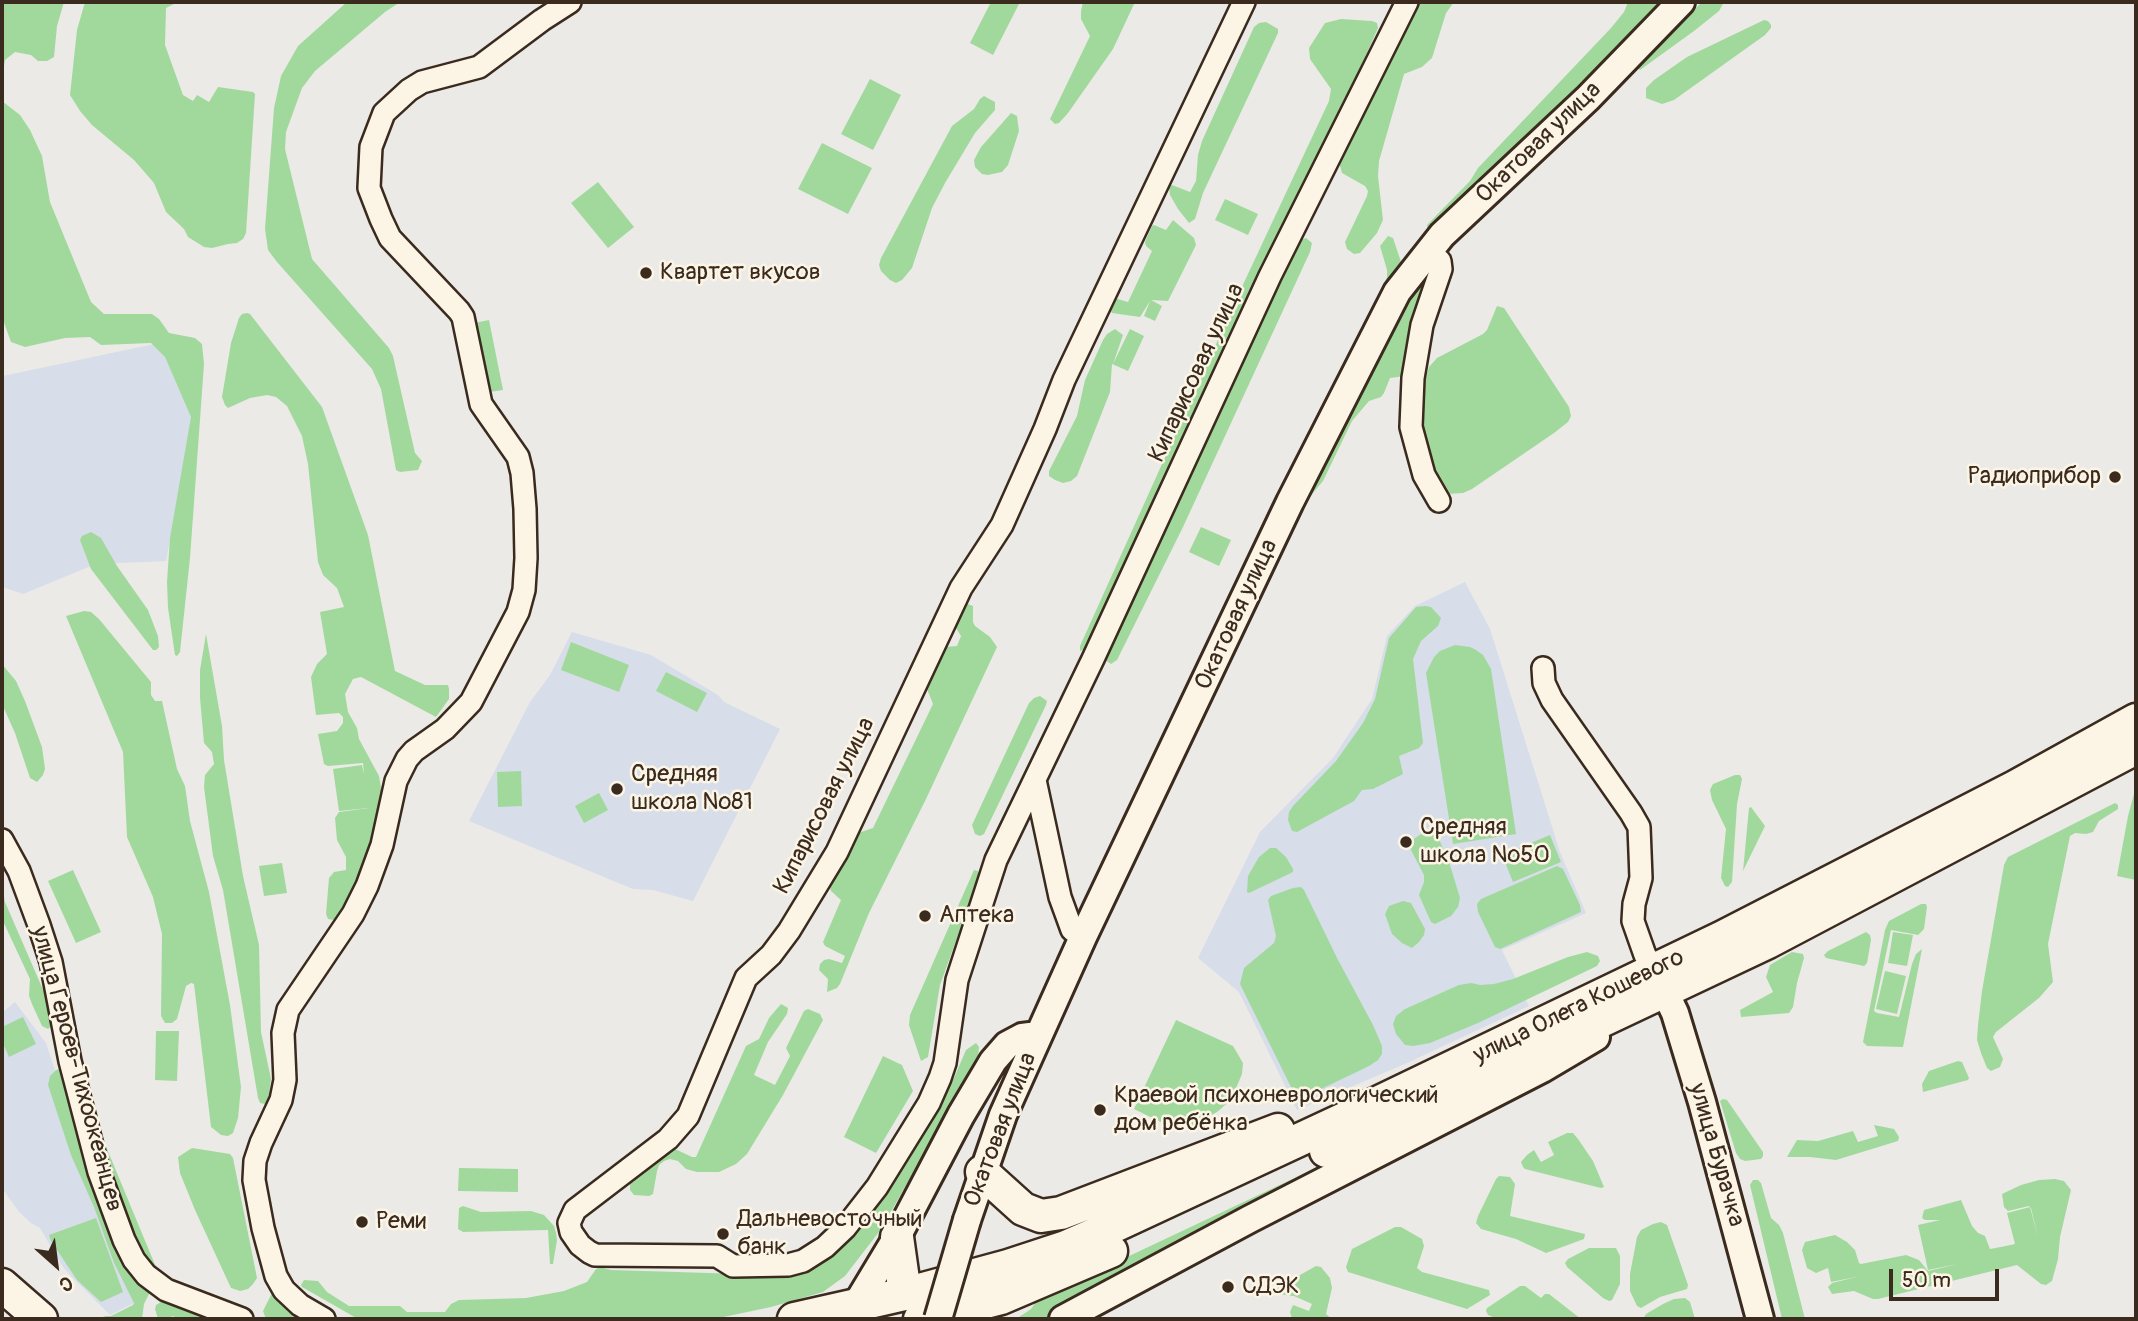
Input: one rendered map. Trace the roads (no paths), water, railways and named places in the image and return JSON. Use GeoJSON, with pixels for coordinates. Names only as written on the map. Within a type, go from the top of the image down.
{"type":"FeatureCollection","features":[{"type":"Feature","properties":{"kind":"highway","name":"улица Олега Кошевого"},"geometry":{"type":"LineString","coordinates":[[1016,1277],[1356,1138],[1629,1009],[1660,981],[1871,862],[2136,720]]}},
{"type":"Feature","properties":{"kind":"highway","name":"улица Олега Кошевого"},"geometry":{"type":"LineString","coordinates":[[1016,1277],[1066,1247],[1345,1119],[1660,981],[1768,942],[2136,748]]}},
{"type":"Feature","properties":{"kind":"highway"},"geometry":{"type":"LineString","coordinates":[[982,1172],[1023,1209],[1041,1216],[1062,1213],[1310,1118],[1325,1115],[1345,1119]]}},
{"type":"Feature","properties":{"kind":"highway"},"geometry":{"type":"LineString","coordinates":[[897,1237],[913,1306]]}},
{"type":"Feature","properties":{"kind":"highway"},"geometry":{"type":"LineString","coordinates":[[794,1319],[856,1305],[913,1306],[1001,1298],[1016,1277]]}},
{"type":"Feature","properties":{"kind":"highway"},"geometry":{"type":"LineString","coordinates":[[2,1285],[41,1319]]}},
{"type":"Feature","properties":{"kind":"highway"},"geometry":{"type":"LineString","coordinates":[[2,1312],[10,1319]]}},
{"type":"Feature","properties":{"kind":"main road","name":"Окатовая улица"},"geometry":{"type":"LineString","coordinates":[[938,1319],[982,1172],[1003,1115],[1038,1035],[1298,486],[1397,292],[1442,235],[1588,98],[1681,2]]}},
{"type":"Feature","properties":{"kind":"main road","name":"улица Бурачка"},"geometry":{"type":"LineString","coordinates":[[1660,981],[1675,1013],[1702,1102],[1760,1319]]}},
{"type":"Feature","properties":{"kind":"main road"},"geometry":{"type":"LineString","coordinates":[[1063,1319],[1250,1219],[1542,1069],[1612,1027],[1629,1009]]}},
{"type":"Feature","properties":{"kind":"main road"},"geometry":{"type":"LineString","coordinates":[[856,1305],[897,1237],[961,1115],[993,1061],[1007,1045],[1022,1037],[1038,1035]]}},
{"type":"Feature","properties":{"kind":"main road"},"geometry":{"type":"LineString","coordinates":[[961,1115],[977,1100],[985,1098],[998,1105],[1003,1115]]}},
{"type":"Feature","properties":{"kind":"street"},"geometry":{"type":"LineString","coordinates":[[324,1319],[300,1306],[284,1290],[276,1276],[262,1228],[254,1180],[255,1161],[281,1100],[285,1080],[283,1033],[288,1010],[353,914],[367,886],[382,845],[396,781],[407,758],[445,729],[471,702],[518,612],[524,590],[526,558],[524,497],[518,457],[481,404],[463,317],[459,310],[390,238],[369,188],[370,148],[384,113],[409,90],[422,82],[479,67],[570,2]]}},
{"type":"Feature","properties":{"kind":"street","name":"Кипарисовая улица"},"geometry":{"type":"LineString","coordinates":[[1244,2],[1064,380],[998,533],[961,588],[836,852],[789,931],[771,954],[746,978],[688,1116],[668,1139],[575,1210],[569,1223],[571,1231],[580,1245],[595,1255],[717,1256],[733,1266],[779,1266],[803,1261],[845,1228],[877,1187],[929,1103],[940,1078],[945,1063],[957,979],[996,860],[1159,520],[1270,276],[1407,2]]}},
{"type":"Feature","properties":{"kind":"street"},"geometry":{"type":"LineString","coordinates":[[1429,251],[1440,261],[1441,269],[1422,325],[1413,378],[1411,427],[1424,475],[1439,501]]}},
{"type":"Feature","properties":{"kind":"street"},"geometry":{"type":"LineString","coordinates":[[1543,668],[1545,683],[1552,700],[1639,827],[1641,878],[1634,904],[1633,921],[1645,956],[1660,981]]}},
{"type":"Feature","properties":{"kind":"street"},"geometry":{"type":"LineString","coordinates":[[1035,780],[1060,897],[1072,930],[1083,937]]}},
{"type":"Feature","properties":{"kind":"street","name":"улица Героев-Тихоокеанцев"},"geometry":{"type":"LineString","coordinates":[[2,840],[19,872],[51,962],[71,1061],[99,1172],[134,1260],[146,1275],[166,1290],[242,1319]]}},
{"type":"Feature","properties":{"kind":"place","name":"Квартет вкусов"},"geometry":{"type":"Point","coordinates":[646,273]}},
{"type":"Feature","properties":{"kind":"place","name":"Радиоприбор"},"geometry":{"type":"Point","coordinates":[2115,477]}},
{"type":"Feature","properties":{"kind":"place","name":"Средняя школа №81"},"geometry":{"type":"Point","coordinates":[617,789]}},
{"type":"Feature","properties":{"kind":"place","name":"Средняя школа №50"},"geometry":{"type":"Point","coordinates":[1406,842]}},
{"type":"Feature","properties":{"kind":"place","name":"Аптека"},"geometry":{"type":"Point","coordinates":[925,916]}},
{"type":"Feature","properties":{"kind":"place","name":"Краевой психоневрологический дом ребёнка"},"geometry":{"type":"Point","coordinates":[1100,1110]}},
{"type":"Feature","properties":{"kind":"place","name":"Реми"},"geometry":{"type":"Point","coordinates":[362,1222]}},
{"type":"Feature","properties":{"kind":"place","name":"Дальневосточный банк"},"geometry":{"type":"Point","coordinates":[723,1234]}},
{"type":"Feature","properties":{"kind":"place","name":"СДЭК"},"geometry":{"type":"Point","coordinates":[1228,1287]}}]}
